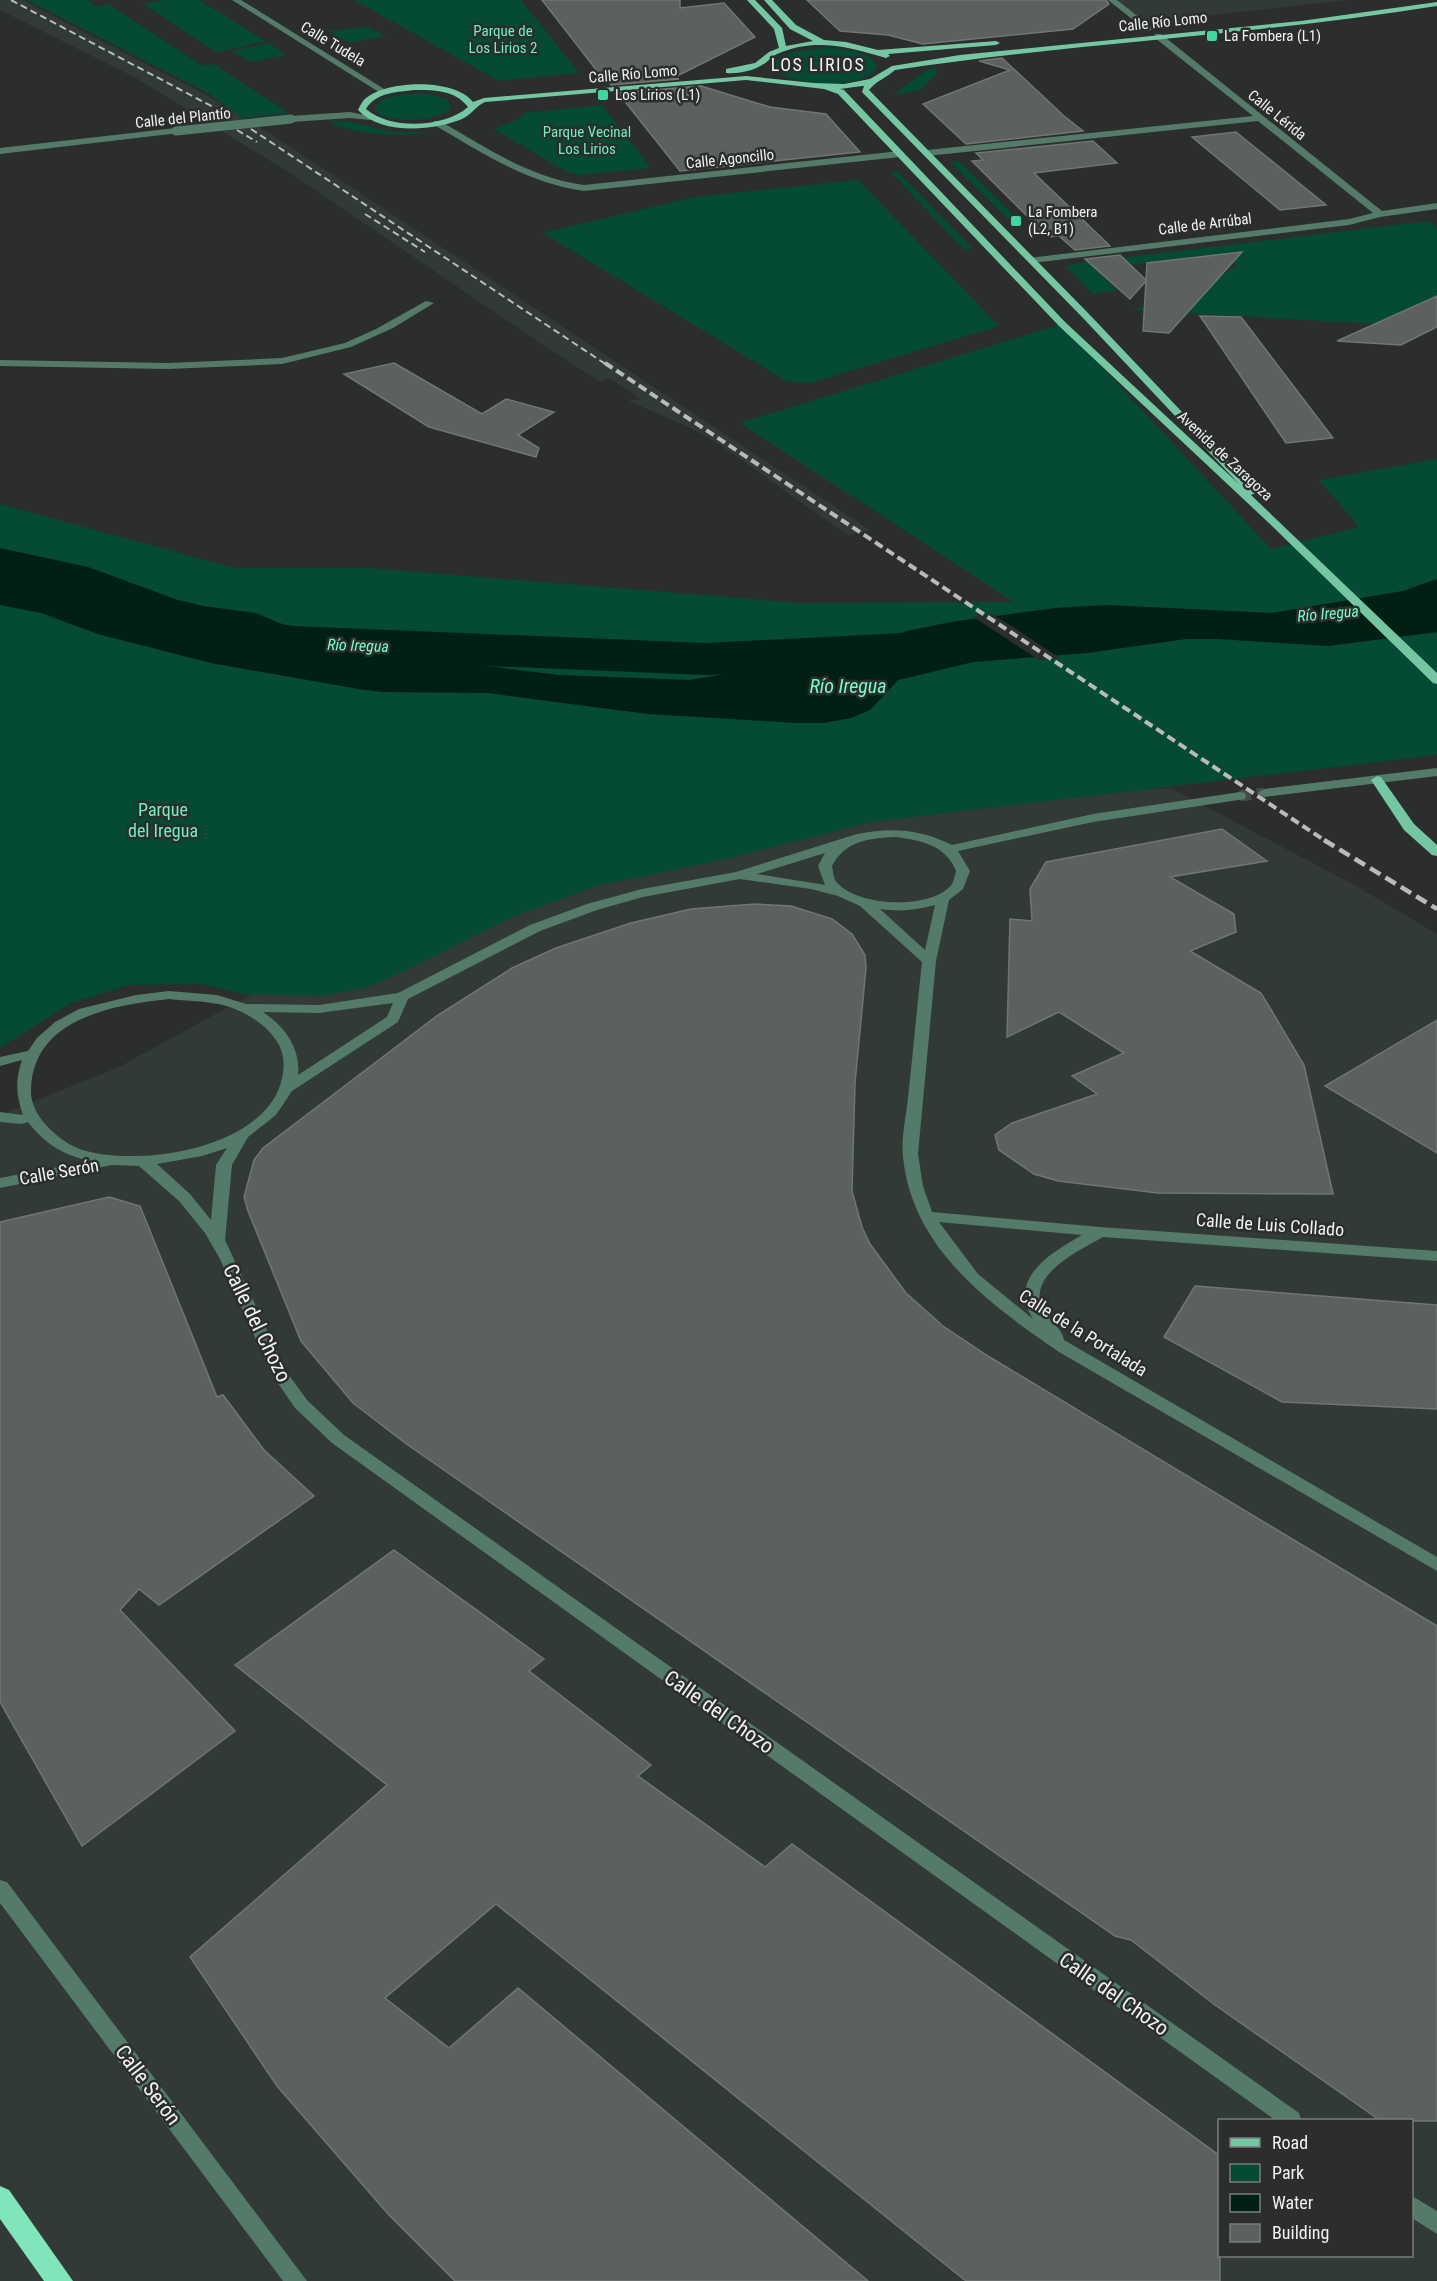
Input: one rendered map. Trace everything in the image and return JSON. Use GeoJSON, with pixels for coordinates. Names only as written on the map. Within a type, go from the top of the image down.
{"type":"FeatureCollection","features":[{"type":"Feature","properties":{"kind":"highway"},"geometry":{"type":"LineString","coordinates":[[0,2198],[60,2281]]}},
{"type":"Feature","properties":{"kind":"main road"},"geometry":{"type":"LineString","coordinates":[[751,0],[778,28],[783,49],[823,44]]}},
{"type":"Feature","properties":{"kind":"main road"},"geometry":{"type":"LineString","coordinates":[[768,0],[793,27],[823,44]]}},
{"type":"Feature","properties":{"kind":"main road","name":"Calle Río Lomo"},"geometry":{"type":"LineString","coordinates":[[823,44],[863,47],[879,52],[1236,21],[1333,11],[1401,0]]}},
{"type":"Feature","properties":{"kind":"main road","name":"Calle Río Lomo"},"geometry":{"type":"LineString","coordinates":[[892,68],[1010,51],[1353,17],[1437,4]]}},
{"type":"Feature","properties":{"kind":"main road","name":"Calle Río Lomo"},"geometry":{"type":"LineString","coordinates":[[385,92],[418,87],[505,91],[728,71],[749,68],[783,49]]}},
{"type":"Feature","properties":{"kind":"main road"},"geometry":{"type":"LineString","coordinates":[[762,62],[763,69],[770,75],[799,84],[827,87],[871,82],[889,73],[892,63],[879,52]]}},
{"type":"Feature","properties":{"kind":"main road","name":"Calle Río Lomo"},"geometry":{"type":"LineString","coordinates":[[370,117],[407,125],[437,123],[461,116],[471,106],[484,100],[746,78],[799,84]]}},
{"type":"Feature","properties":{"kind":"main road","name":"Avenida de Zaragoza"},"geometry":{"type":"LineString","coordinates":[[871,82],[865,90],[1248,484],[1275,523]]}},
{"type":"Feature","properties":{"kind":"main road","name":"Avenida de Zaragoza"},"geometry":{"type":"LineString","coordinates":[[827,87],[841,92],[1062,324],[1275,523]]}},
{"type":"Feature","properties":{"kind":"main road"},"geometry":{"type":"LineString","coordinates":[[450,90],[466,97],[471,106]]}},
{"type":"Feature","properties":{"kind":"main road"},"geometry":{"type":"LineString","coordinates":[[370,117],[362,110],[362,105],[374,95],[385,92]]}},
{"type":"Feature","properties":{"kind":"main road"},"geometry":{"type":"LineString","coordinates":[[1275,523],[1437,680]]}},
{"type":"Feature","properties":{"kind":"main road"},"geometry":{"type":"LineString","coordinates":[[1377,780],[1409,827],[1437,852]]}},
{"type":"Feature","properties":{"kind":"street","name":"Calle Tudela"},"geometry":{"type":"LineString","coordinates":[[236,0],[385,92]]}},
{"type":"Feature","properties":{"kind":"street"},"geometry":{"type":"LineString","coordinates":[[1112,0],[1150,29]]}},
{"type":"Feature","properties":{"kind":"street","name":"Calle Lérida"},"geometry":{"type":"LineString","coordinates":[[1158,36],[1380,214]]}},
{"type":"Feature","properties":{"kind":"street","name":"Calle del Plantío"},"geometry":{"type":"LineString","coordinates":[[291,119],[342,111],[362,105]]}},
{"type":"Feature","properties":{"kind":"street","name":"Calle del Plantío"},"geometry":{"type":"LineString","coordinates":[[0,143],[291,119],[350,115],[370,117]]}},
{"type":"Feature","properties":{"kind":"street"},"geometry":{"type":"LineString","coordinates":[[927,153],[1259,118]]}},
{"type":"Feature","properties":{"kind":"street","name":"Calle Agoncillo"},"geometry":{"type":"LineString","coordinates":[[437,123],[535,178],[562,186],[584,188],[900,154]]}},
{"type":"Feature","properties":{"kind":"street","name":"Calle del Plantío"},"geometry":{"type":"LineString","coordinates":[[0,151],[176,130]]}},
{"type":"Feature","properties":{"kind":"street","name":"Calle de Arrúbal"},"geometry":{"type":"LineString","coordinates":[[1032,260],[1349,222],[1380,214],[1437,206]]}},
{"type":"Feature","properties":{"kind":"street"},"geometry":{"type":"LineString","coordinates":[[0,363],[145,366],[221,365],[279,361],[347,345],[381,330],[429,303]]}},
{"type":"Feature","properties":{"kind":"street"},"geometry":{"type":"LineString","coordinates":[[1264,793],[1437,772]]}},
{"type":"Feature","properties":{"kind":"street"},"geometry":{"type":"LineString","coordinates":[[948,850],[1046,826],[1170,805],[1240,796]]}},
{"type":"Feature","properties":{"kind":"street"},"geometry":{"type":"LineString","coordinates":[[244,1008],[319,1009],[402,997],[535,928],[592,907],[642,893],[738,876],[868,835],[894,833],[919,836],[941,844],[957,856],[963,871],[958,886],[942,898],[919,905],[892,907],[865,903],[843,893],[811,885],[738,876]]}},
{"type":"Feature","properties":{"kind":"street"},"geometry":{"type":"LineString","coordinates":[[843,893],[829,881],[825,866],[832,853],[847,842]]}},
{"type":"Feature","properties":{"kind":"street","name":"Calle de la Portalada"},"geometry":{"type":"LineString","coordinates":[[942,898],[929,961],[910,1154],[915,1186],[926,1216],[972,1278],[1010,1311],[1065,1348],[1437,1565]]}},
{"type":"Feature","properties":{"kind":"street"},"geometry":{"type":"LineString","coordinates":[[865,903],[929,961]]}},
{"type":"Feature","properties":{"kind":"street"},"geometry":{"type":"LineString","coordinates":[[168,995],[216,999],[244,1008],[270,1022],[287,1042],[293,1064],[288,1088],[271,1113],[242,1134],[196,1153],[143,1161],[118,1161],[78,1154],[44,1140],[22,1119],[14,1099],[15,1077],[25,1055],[50,1032],[84,1012],[125,1000],[168,995]]}},
{"type":"Feature","properties":{"kind":"street"},"geometry":{"type":"LineString","coordinates":[[288,1088],[393,1019],[402,997]]}},
{"type":"Feature","properties":{"kind":"street"},"geometry":{"type":"LineString","coordinates":[[0,1062],[25,1055]]}},
{"type":"Feature","properties":{"kind":"street"},"geometry":{"type":"LineString","coordinates":[[0,1117],[22,1119]]}},
{"type":"Feature","properties":{"kind":"street"},"geometry":{"type":"LineString","coordinates":[[217,1240],[224,1165],[242,1134]]}},
{"type":"Feature","properties":{"kind":"street","name":"Calle Serón"},"geometry":{"type":"LineString","coordinates":[[0,1183],[118,1161]]}},
{"type":"Feature","properties":{"kind":"street","name":"Calle del Chozo"},"geometry":{"type":"LineString","coordinates":[[143,1161],[174,1185],[217,1240],[269,1353],[290,1389],[311,1414],[338,1439],[1289,2119]]}},
{"type":"Feature","properties":{"kind":"street","name":"Calle de Luis Collado"},"geometry":{"type":"LineString","coordinates":[[926,1216],[1100,1232],[1437,1256]]}},
{"type":"Feature","properties":{"kind":"street"},"geometry":{"type":"LineString","coordinates":[[1065,1348],[1034,1307],[1032,1294],[1035,1281],[1058,1256],[1100,1232]]}},
{"type":"Feature","properties":{"kind":"street","name":"Calle Serón"},"geometry":{"type":"LineString","coordinates":[[0,1888],[296,2281]]}},
{"type":"Feature","properties":{"kind":"street"},"geometry":{"type":"LineString","coordinates":[[1413,2207],[1437,2224]]}},
{"type":"Feature","properties":{"kind":"shaded area"},"geometry":{"type":"Polygon","coordinates":[[[0,0],[22,0],[202,93],[271,134],[870,530],[847,535],[716,442],[689,427],[628,401],[641,399],[609,378],[599,381],[293,175],[136,78],[0,10],[0,0]]]}},
{"type":"Feature","properties":{"kind":"shaded area"},"geometry":{"type":"Polygon","coordinates":[[[1112,0],[1349,0],[1184,18],[1189,22],[1165,25],[1133,16],[1112,0]]]}},
{"type":"Feature","properties":{"kind":"shaded area"},"geometry":{"type":"Polygon","coordinates":[[[1170,788],[1351,883],[1437,934],[1437,2281],[0,2281],[0,1115],[117,1068],[389,919],[952,803],[1170,788]]]}},
{"type":"Feature","properties":{"kind":"green space"},"geometry":{"type":"Polygon","coordinates":[[[27,0],[87,0],[96,6],[108,4],[203,66],[213,64],[289,113],[242,118],[208,93],[27,0]]]}},
{"type":"Feature","properties":{"kind":"green space"},"geometry":{"type":"Polygon","coordinates":[[[165,0],[199,0],[266,41],[216,52],[143,4],[165,0]]]}},
{"type":"Feature","properties":{"kind":"green space","name":"Parque de Los Lirios 2"},"geometry":{"type":"Polygon","coordinates":[[[354,0],[521,0],[579,73],[499,81],[354,0]]]}},
{"type":"Feature","properties":{"kind":"green space"},"geometry":{"type":"Polygon","coordinates":[[[368,27],[385,36],[349,43],[328,31],[368,27]]]}},
{"type":"Feature","properties":{"kind":"green space"},"geometry":{"type":"Polygon","coordinates":[[[268,43],[287,55],[250,62],[232,51],[268,43]]]}},
{"type":"Feature","properties":{"kind":"green space"},"geometry":{"type":"Polygon","coordinates":[[[824,48],[861,53],[873,60],[877,66],[870,74],[858,80],[825,84],[792,79],[771,66],[773,61],[792,52],[824,48]]]}},
{"type":"Feature","properties":{"kind":"green space"},"geometry":{"type":"Polygon","coordinates":[[[934,67],[937,73],[920,90],[893,95],[924,72],[934,67]]]}},
{"type":"Feature","properties":{"kind":"green space"},"geometry":{"type":"Polygon","coordinates":[[[405,94],[431,94],[448,100],[451,108],[444,113],[424,119],[400,120],[380,114],[374,108],[382,99],[405,94]]]}},
{"type":"Feature","properties":{"kind":"green space","name":"Parque Vecinal Los Lirios"},"geometry":{"type":"Polygon","coordinates":[[[602,105],[651,168],[578,175],[567,172],[494,129],[517,120],[525,113],[602,105]]]}},
{"type":"Feature","properties":{"kind":"green space"},"geometry":{"type":"Polygon","coordinates":[[[328,121],[352,122],[387,131],[431,133],[365,132],[328,121]]]}},
{"type":"Feature","properties":{"kind":"green space"},"geometry":{"type":"Polygon","coordinates":[[[959,161],[1017,218],[1008,219],[950,162],[959,161]]]}},
{"type":"Feature","properties":{"kind":"green space"},"geometry":{"type":"Polygon","coordinates":[[[897,171],[973,249],[964,250],[891,172],[897,171]]]}},
{"type":"Feature","properties":{"kind":"green space"},"geometry":{"type":"Polygon","coordinates":[[[858,180],[999,326],[810,383],[786,381],[543,233],[694,197],[858,180]]]}},
{"type":"Feature","properties":{"kind":"green space"},"geometry":{"type":"Polygon","coordinates":[[[1428,221],[1437,228],[1437,296],[1375,324],[1132,310],[1209,286],[1206,278],[1225,273],[1237,266],[1224,254],[1095,269],[1117,290],[1093,294],[1066,267],[1079,263],[1428,221]]]}},
{"type":"Feature","properties":{"kind":"green space"},"geometry":{"type":"Polygon","coordinates":[[[1062,324],[1271,549],[1359,527],[1319,480],[1437,459],[1437,579],[1403,591],[1272,613],[1105,605],[1056,608],[951,622],[907,631],[823,662],[755,669],[690,680],[558,675],[354,649],[314,637],[255,613],[177,600],[36,556],[0,548],[0,504],[234,568],[368,568],[800,603],[1014,602],[740,423],[1062,324]]]}},
{"type":"Feature","properties":{"kind":"green space","name":"Parque del Iregua"},"geometry":{"type":"Polygon","coordinates":[[[0,605],[41,613],[98,634],[211,663],[359,689],[382,692],[488,693],[648,714],[823,723],[851,718],[870,710],[898,680],[973,662],[1087,653],[1186,639],[1328,646],[1437,632],[1437,755],[871,822],[727,859],[596,886],[510,918],[368,987],[321,996],[243,994],[201,984],[129,985],[71,1003],[0,1048],[0,605]]]}},
{"type":"Feature","properties":{"kind":"water","name":"Río Iregua"},"geometry":{"type":"Polygon","coordinates":[[[0,548],[88,567],[178,600],[255,613],[314,637],[354,649],[558,675],[690,680],[765,667],[823,662],[907,631],[951,622],[1056,608],[1105,605],[1272,613],[1403,591],[1437,579],[1437,632],[1328,646],[1186,639],[1087,653],[973,662],[898,680],[870,710],[851,718],[823,723],[797,723],[648,714],[488,693],[382,692],[211,663],[98,634],[41,613],[0,605],[0,548]]]}},
{"type":"Feature","properties":{"kind":"pier"},"geometry":{"type":"Polygon","coordinates":[[[992,614],[1060,658],[1039,660],[972,616],[992,614]]]}},
{"type":"Feature","properties":{"kind":"building"},"geometry":{"type":"Polygon","coordinates":[[[542,0],[680,0],[680,8],[724,3],[755,37],[673,78],[679,79],[611,85],[604,76],[601,76],[542,0]]]}},
{"type":"Feature","properties":{"kind":"building"},"geometry":{"type":"Polygon","coordinates":[[[807,0],[1106,0],[1109,4],[1073,29],[923,44],[888,35],[840,31],[807,0]]]}},
{"type":"Feature","properties":{"kind":"building"},"geometry":{"type":"Polygon","coordinates":[[[1002,58],[1083,131],[966,144],[923,104],[1010,70],[979,61],[1002,58]]]}},
{"type":"Feature","properties":{"kind":"building"},"geometry":{"type":"Polygon","coordinates":[[[701,86],[770,107],[826,114],[860,152],[680,171],[618,93],[701,86]]]}},
{"type":"Feature","properties":{"kind":"building"},"geometry":{"type":"Polygon","coordinates":[[[1236,132],[1326,205],[1280,210],[1192,137],[1236,132]]]}},
{"type":"Feature","properties":{"kind":"building"},"geometry":{"type":"Polygon","coordinates":[[[1093,141],[1117,163],[1034,173],[1110,246],[1075,250],[1059,236],[1048,237],[972,161],[983,160],[976,153],[1093,141]]]}},
{"type":"Feature","properties":{"kind":"building"},"geometry":{"type":"Polygon","coordinates":[[[1242,252],[1169,333],[1143,331],[1146,281],[1130,299],[1085,259],[1120,255],[1146,280],[1147,263],[1242,252]]]}},
{"type":"Feature","properties":{"kind":"building"},"geometry":{"type":"Polygon","coordinates":[[[1437,296],[1437,327],[1401,345],[1337,341],[1437,296]]]}},
{"type":"Feature","properties":{"kind":"building"},"geometry":{"type":"Polygon","coordinates":[[[1200,316],[1241,317],[1333,438],[1286,443],[1200,316]]]}},
{"type":"Feature","properties":{"kind":"building"},"geometry":{"type":"Polygon","coordinates":[[[394,363],[482,414],[506,399],[554,412],[518,435],[539,448],[536,457],[429,427],[344,374],[394,363]]]}},
{"type":"Feature","properties":{"kind":"building"},"geometry":{"type":"Polygon","coordinates":[[[1222,829],[1267,861],[1170,877],[1234,914],[1236,932],[1190,951],[1261,993],[1304,1065],[1333,1194],[1158,1193],[1058,1181],[1034,1174],[999,1150],[995,1135],[1012,1123],[1097,1094],[1072,1076],[1124,1053],[1059,1012],[1007,1037],[1010,919],[1032,921],[1030,889],[1046,862],[1222,829]]]}},
{"type":"Feature","properties":{"kind":"building"},"geometry":{"type":"Polygon","coordinates":[[[755,904],[791,906],[832,919],[852,934],[865,955],[866,968],[855,1083],[852,1191],[862,1227],[870,1244],[906,1293],[943,1326],[988,1356],[1437,1626],[1437,2121],[1378,2119],[1215,2005],[1131,1940],[1115,1936],[405,1443],[353,1403],[301,1341],[244,1197],[254,1160],[263,1148],[438,1015],[512,968],[556,948],[631,923],[691,909],[755,904]]]}},
{"type":"Feature","properties":{"kind":"building"},"geometry":{"type":"Polygon","coordinates":[[[1437,1020],[1437,1153],[1325,1086],[1437,1020]]]}},
{"type":"Feature","properties":{"kind":"building"},"geometry":{"type":"Polygon","coordinates":[[[109,1197],[140,1206],[217,1397],[223,1395],[264,1450],[314,1496],[159,1605],[139,1589],[120,1610],[235,1731],[82,1846],[0,1702],[0,1222],[109,1197]]]}},
{"type":"Feature","properties":{"kind":"building"},"geometry":{"type":"Polygon","coordinates":[[[1195,1286],[1437,1305],[1437,1409],[1282,1402],[1164,1337],[1195,1286]]]}},
{"type":"Feature","properties":{"kind":"building"},"geometry":{"type":"Polygon","coordinates":[[[394,1550],[544,1659],[529,1671],[651,1765],[638,1776],[765,1867],[792,1844],[1218,2155],[1220,2281],[966,2281],[496,1904],[385,1998],[449,2048],[518,1988],[868,2281],[455,2281],[388,2214],[277,2086],[190,1957],[387,1785],[235,1665],[394,1550]]]}},
{"type":"Feature","properties":{"kind":"waterway","name":"Río Iregua"},"geometry":{"type":"LineString","coordinates":[[244,634],[294,642],[706,659],[940,647]]}},
{"type":"Feature","properties":{"kind":"tunnel"},"geometry":{"type":"LineString","coordinates":[[1240,796],[1264,793]]}},
{"type":"Feature","properties":{"kind":"railway"},"geometry":{"type":"LineString","coordinates":[[11,0],[232,117]]}},
{"type":"Feature","properties":{"kind":"railway"},"geometry":{"type":"LineString","coordinates":[[251,129],[607,365]]}},
{"type":"Feature","properties":{"kind":"railway"},"geometry":{"type":"LineString","coordinates":[[237,130],[257,142]]}},
{"type":"Feature","properties":{"kind":"railway"},"geometry":{"type":"LineString","coordinates":[[365,214],[425,252]]}},
{"type":"Feature","properties":{"kind":"railway"},"geometry":{"type":"LineString","coordinates":[[605,363],[1327,842]]}},
{"type":"Feature","properties":{"kind":"railway"},"geometry":{"type":"LineString","coordinates":[[1324,840],[1437,909]]}},
{"type":"Feature","properties":{"kind":"place","name":"La Fombera (L1)"},"geometry":{"type":"Point","coordinates":[1212,36]}},
{"type":"Feature","properties":{"kind":"place","name":"Los Lirios (L1)"},"geometry":{"type":"Point","coordinates":[603,95]}},
{"type":"Feature","properties":{"kind":"place","name":"La Fombera (L2, B1)"},"geometry":{"type":"Point","coordinates":[1016,221]}},
{"type":"Feature","properties":{"kind":"district","name":"LOS LIRIOS"},"geometry":{"type":"Point","coordinates":[818,65]}}]}
